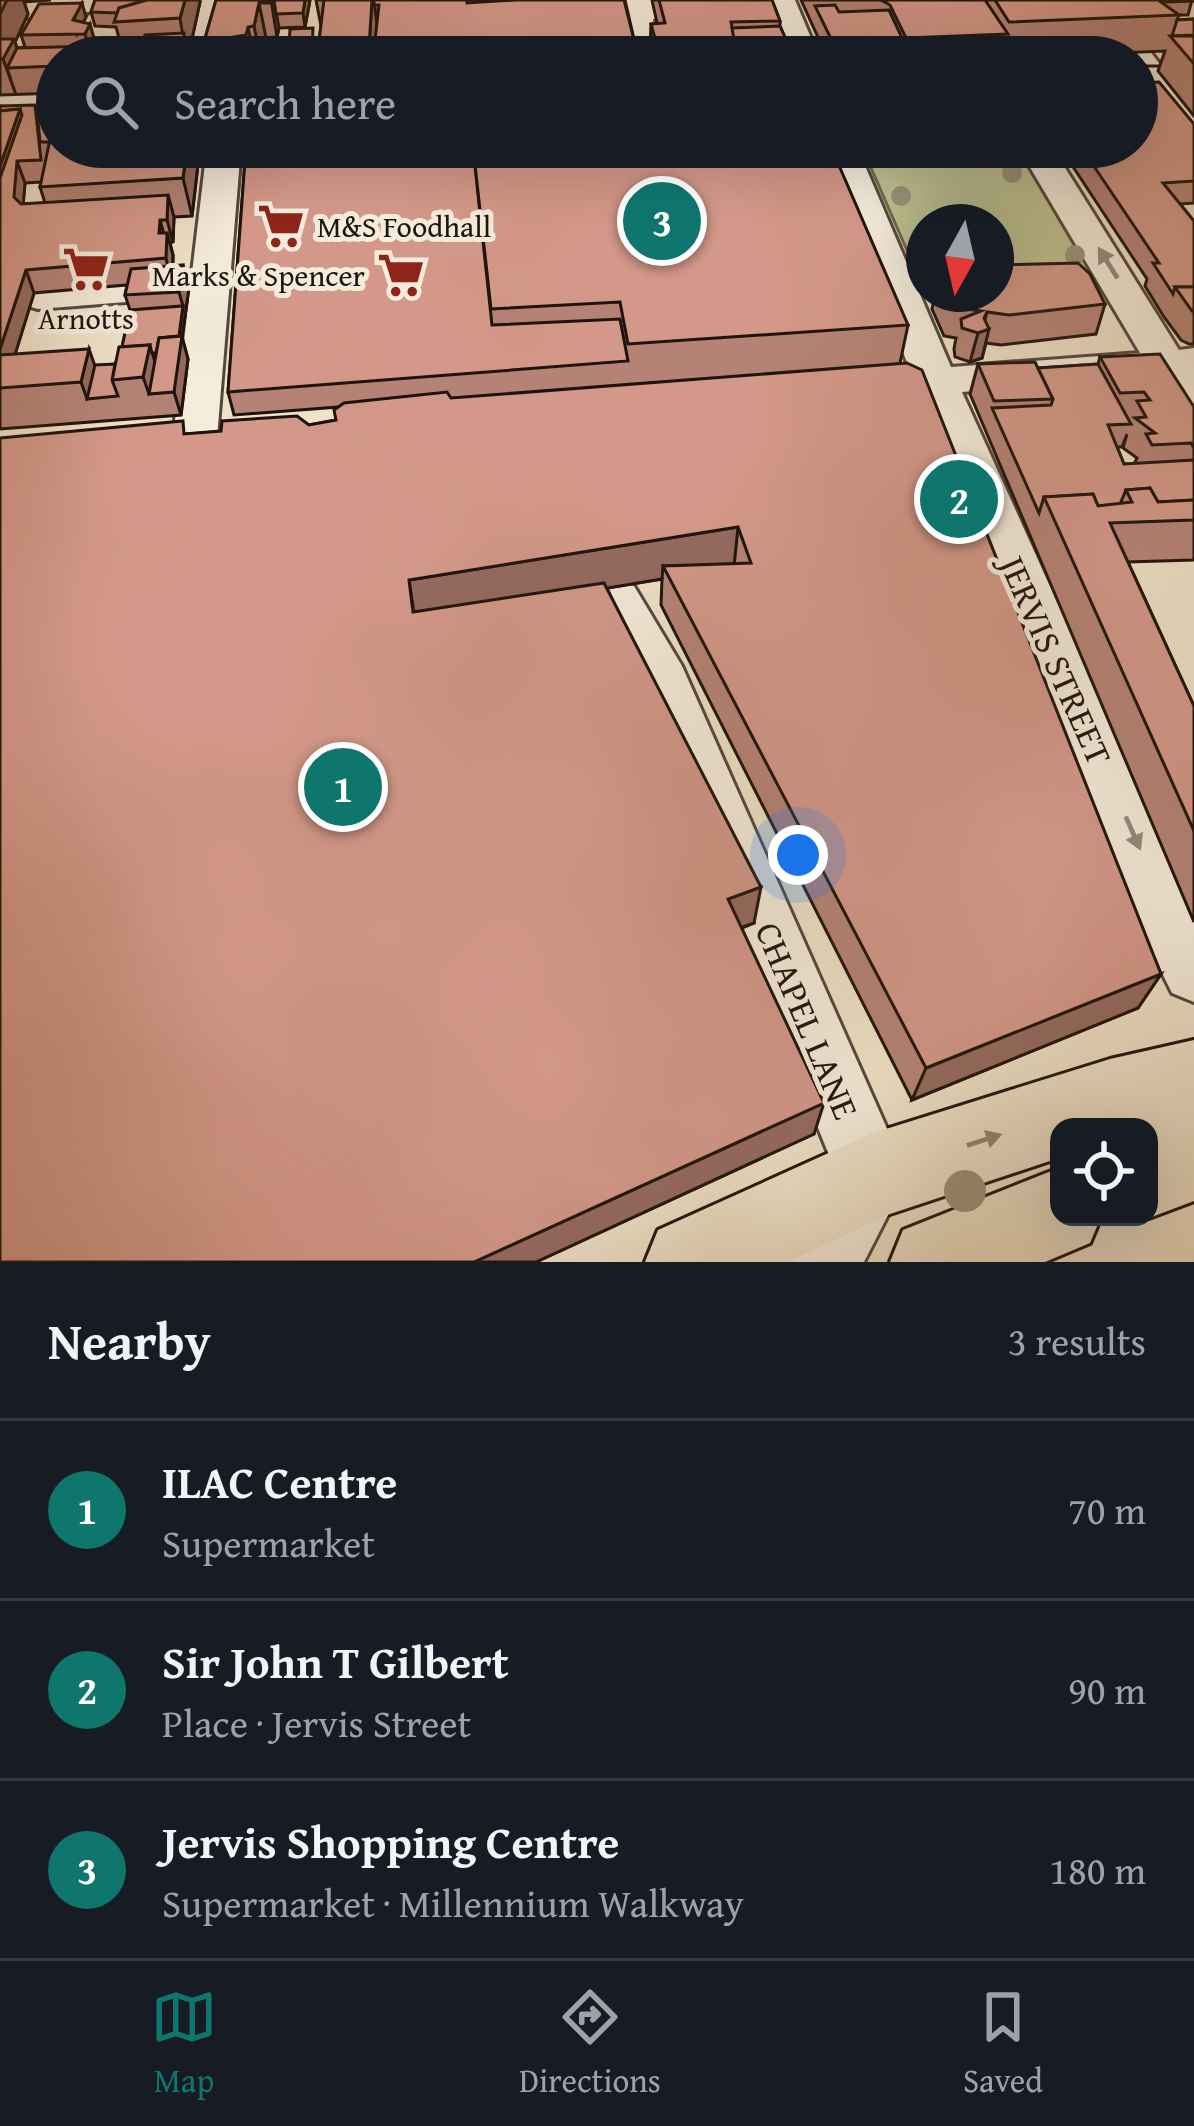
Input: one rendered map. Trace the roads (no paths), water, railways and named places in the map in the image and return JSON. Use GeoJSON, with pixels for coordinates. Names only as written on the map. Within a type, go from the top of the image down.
{"type":"FeatureCollection","features":[{"type":"Feature","properties":{"kind":"main road"},"geometry":{"type":"LineString","coordinates":[[690,1262],[873,1176],[1110,1100],[1194,1080]]}},
{"type":"Feature","properties":{"kind":"main road"},"geometry":{"type":"LineString","coordinates":[[1158,1172],[1194,1158]]}},
{"type":"Feature","properties":{"kind":"main road"},"geometry":{"type":"LineString","coordinates":[[935,1262],[1050,1216]]}},
{"type":"Feature","properties":{"kind":"street"},"geometry":{"type":"LineString","coordinates":[[0,11],[121,0]]}},
{"type":"Feature","properties":{"kind":"street"},"geometry":{"type":"LineString","coordinates":[[205,36],[216,0]]}},
{"type":"Feature","properties":{"kind":"street"},"geometry":{"type":"LineString","coordinates":[[528,16],[635,6],[791,12]]}},
{"type":"Feature","properties":{"kind":"street"},"geometry":{"type":"LineString","coordinates":[[635,6],[641,36]]}},
{"type":"Feature","properties":{"kind":"street"},"geometry":{"type":"LineString","coordinates":[[1158,61],[1189,63]]}},
{"type":"Feature","properties":{"kind":"street"},"geometry":{"type":"LineString","coordinates":[[1158,86],[1194,130]]}},
{"type":"Feature","properties":{"kind":"street"},"geometry":{"type":"LineString","coordinates":[[0,104],[36,103]]}},
{"type":"Feature","properties":{"kind":"street"},"geometry":{"type":"LineString","coordinates":[[195,438],[211,284],[205,210],[218,168]]}},
{"type":"Feature","properties":{"kind":"street","name":"JERVIS STREET"},"geometry":{"type":"LineString","coordinates":[[839,168],[1194,974]]}},
{"type":"Feature","properties":{"kind":"street"},"geometry":{"type":"LineString","coordinates":[[1049,168],[1180,363],[1194,406]]}},
{"type":"Feature","properties":{"kind":"street"},"geometry":{"type":"LineString","coordinates":[[38,296],[211,284]]}},
{"type":"Feature","properties":{"kind":"street"},"geometry":{"type":"LineString","coordinates":[[826,389],[1180,363]]}},
{"type":"Feature","properties":{"kind":"street","name":"CHAPEL LANE"},"geometry":{"type":"LineString","coordinates":[[618,599],[656,666],[756,937],[873,1176]]}},
{"type":"Feature","properties":{"kind":"street"},"geometry":{"type":"LineString","coordinates":[[824,1262],[873,1176]]}},
{"type":"Feature","properties":{"kind":"tram line"},"geometry":{"type":"LineString","coordinates":[[1158,66],[1194,66]]}},
{"type":"Feature","properties":{"kind":"tram line"},"geometry":{"type":"LineString","coordinates":[[0,110],[36,109]]}},
{"type":"Feature","properties":{"kind":"place","name":"Jervis Shopping Centre"},"geometry":{"type":"Point","coordinates":[662,221]}},
{"type":"Feature","properties":{"kind":"place","name":"M&S Foodhall"},"geometry":{"type":"Point","coordinates":[281,226]}},
{"type":"Feature","properties":{"kind":"place","name":"Arnotts"},"geometry":{"type":"Point","coordinates":[86,269]}},
{"type":"Feature","properties":{"kind":"place","name":"Marks & Spencer"},"geometry":{"type":"Point","coordinates":[401,275]}},
{"type":"Feature","properties":{"kind":"place","name":"Sir John T Gilbert"},"geometry":{"type":"Point","coordinates":[959,499]}},
{"type":"Feature","properties":{"kind":"place","name":"ILAC Centre"},"geometry":{"type":"Point","coordinates":[343,787]}}]}
